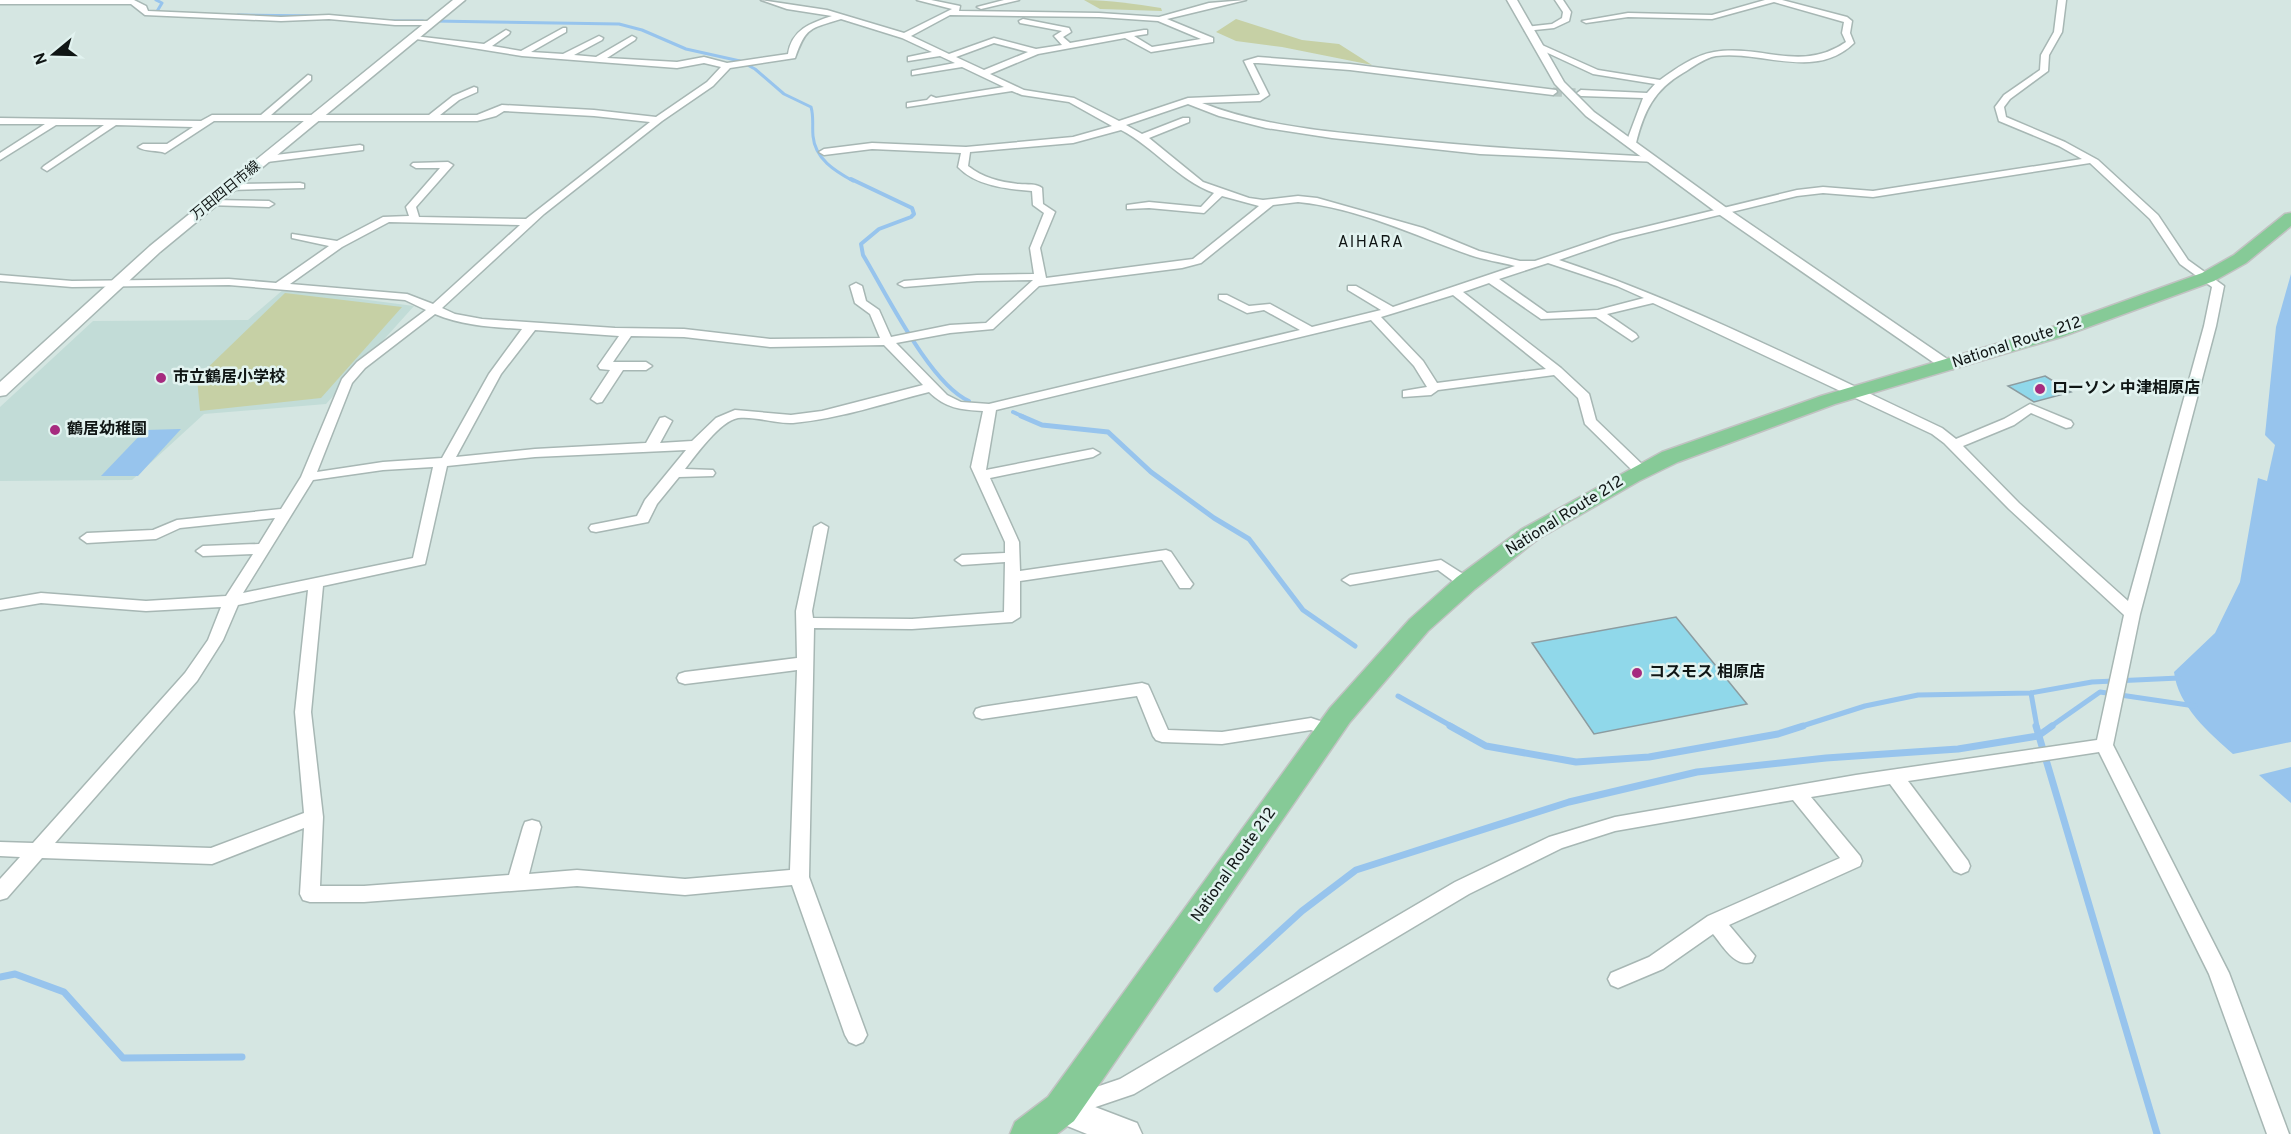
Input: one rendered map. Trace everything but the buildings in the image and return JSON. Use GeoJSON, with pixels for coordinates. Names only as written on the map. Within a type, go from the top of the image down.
{"type":"FeatureCollection","features":[{"type":"Feature","properties":{"kind":"highway","name":"National Route 212"},"geometry":{"type":"LineString","coordinates":[[1028,1134],[1061,1109],[1329,730],[1419,625],[1530,534],[1641,471],[1733,433],[1856,392],[2054,333],[2208,277],[2240,259],[2291,218]]}},
{"type":"Feature","properties":{"kind":"main road","name":"万田四日市線"},"geometry":{"type":"LineString","coordinates":[[0,391],[116,282],[460,0]]}},
{"type":"Feature","properties":{"kind":"main road"},"geometry":{"type":"LineString","coordinates":[[1061,1109],[1126,1134]]}},
{"type":"Feature","properties":{"kind":"street"},"geometry":{"type":"LineString","coordinates":[[765,0],[787,7],[841,16],[905,36],[1012,88],[1071,100],[1118,126],[1142,136],[1200,183],[1247,201],[1270,202],[1298,199],[1317,201],[1419,230],[1475,253],[1528,266]]}},
{"type":"Feature","properties":{"kind":"street"},"geometry":{"type":"LineString","coordinates":[[787,7],[799,0]]}},
{"type":"Feature","properties":{"kind":"street"},"geometry":{"type":"LineString","coordinates":[[921,0],[956,11],[1160,19],[1210,40],[1150,50],[1126,35]]}},
{"type":"Feature","properties":{"kind":"street"},"geometry":{"type":"LineString","coordinates":[[905,36],[949,13],[1015,0]]}},
{"type":"Feature","properties":{"kind":"street"},"geometry":{"type":"LineString","coordinates":[[1160,19],[1209,5],[1242,0]]}},
{"type":"Feature","properties":{"kind":"street"},"geometry":{"type":"LineString","coordinates":[[1512,0],[1560,84],[1575,100],[1724,212],[1948,366]]}},
{"type":"Feature","properties":{"kind":"street"},"geometry":{"type":"LineString","coordinates":[[1528,29],[1554,26],[1566,19],[1567,12],[1559,0]]}},
{"type":"Feature","properties":{"kind":"street"},"geometry":{"type":"LineString","coordinates":[[1586,21],[1628,15],[1712,16],[1730,14],[1773,0],[1848,21],[1846,33],[1850,44],[1842,51],[1798,61],[1714,54],[1658,82],[1638,118],[1631,143]]}},
{"type":"Feature","properties":{"kind":"street"},"geometry":{"type":"LineString","coordinates":[[2062,0],[2058,32],[2045,55],[2044,70],[2007,97],[1999,107],[2002,120],[2062,144],[2092,160],[2154,217],[2184,262],[2218,286],[2210,326],[2132,614],[2104,745],[2219,973],[2278,1134]]}},
{"type":"Feature","properties":{"kind":"street"},"geometry":{"type":"LineString","coordinates":[[0,2],[133,2],[143,8],[145,13],[164,16],[281,19],[329,17],[395,23],[432,23]]}},
{"type":"Feature","properties":{"kind":"street"},"geometry":{"type":"LineString","coordinates":[[1007,14],[1021,20],[1066,30],[1067,32],[1058,36],[1067,45]]}},
{"type":"Feature","properties":{"kind":"street"},"geometry":{"type":"LineString","coordinates":[[414,38],[522,54],[676,65],[704,60],[727,66],[792,56],[792,42],[797,36],[818,24],[841,16]]}},
{"type":"Feature","properties":{"kind":"street"},"geometry":{"type":"LineString","coordinates":[[522,54],[563,30]]}},
{"type":"Feature","properties":{"kind":"street"},"geometry":{"type":"LineString","coordinates":[[485,47],[506,32]]}},
{"type":"Feature","properties":{"kind":"street"},"geometry":{"type":"LineString","coordinates":[[982,74],[1036,52],[1144,32]]}},
{"type":"Feature","properties":{"kind":"street"},"geometry":{"type":"LineString","coordinates":[[565,57],[599,38]]}},
{"type":"Feature","properties":{"kind":"street"},"geometry":{"type":"LineString","coordinates":[[597,60],[632,38]]}},
{"type":"Feature","properties":{"kind":"street"},"geometry":{"type":"LineString","coordinates":[[911,58],[945,55],[994,40],[1036,52]]}},
{"type":"Feature","properties":{"kind":"street"},"geometry":{"type":"LineString","coordinates":[[1539,47],[1596,72],[1658,82]]}},
{"type":"Feature","properties":{"kind":"street"},"geometry":{"type":"LineString","coordinates":[[824,152],[872,146],[966,150],[1073,140],[1188,101],[1260,98],[1265,95],[1248,61],[1258,60],[1350,67],[1553,92]]}},
{"type":"Feature","properties":{"kind":"street"},"geometry":{"type":"LineString","coordinates":[[915,73],[962,64]]}},
{"type":"Feature","properties":{"kind":"street"},"geometry":{"type":"LineString","coordinates":[[0,892],[176,694],[226,621],[231,601],[308,477],[346,382],[361,365],[434,309],[528,222],[657,120],[710,84],[727,66]]}},
{"type":"Feature","properties":{"kind":"street"},"geometry":{"type":"LineString","coordinates":[[263,118],[308,78]]}},
{"type":"Feature","properties":{"kind":"street"},"geometry":{"type":"LineString","coordinates":[[910,105],[1012,88]]}},
{"type":"Feature","properties":{"kind":"street"},"geometry":{"type":"LineString","coordinates":[[431,118],[456,98],[474,90]]}},
{"type":"Feature","properties":{"kind":"street"},"geometry":{"type":"LineString","coordinates":[[1581,93],[1649,96]]}},
{"type":"Feature","properties":{"kind":"street"},"geometry":{"type":"LineString","coordinates":[[1188,101],[1222,114],[1266,125],[1332,135],[1480,151],[1654,160]]}},
{"type":"Feature","properties":{"kind":"street"},"geometry":{"type":"LineString","coordinates":[[398,118],[413,106]]}},
{"type":"Feature","properties":{"kind":"street"},"geometry":{"type":"LineString","coordinates":[[143,147],[168,148],[212,118],[477,118],[493,114],[502,108],[594,113],[657,120]]}},
{"type":"Feature","properties":{"kind":"street"},"geometry":{"type":"LineString","coordinates":[[1142,136],[1186,120]]}},
{"type":"Feature","properties":{"kind":"street"},"geometry":{"type":"LineString","coordinates":[[0,122],[203,124]]}},
{"type":"Feature","properties":{"kind":"street"},"geometry":{"type":"LineString","coordinates":[[0,157],[53,123]]}},
{"type":"Feature","properties":{"kind":"street"},"geometry":{"type":"LineString","coordinates":[[47,168],[112,124]]}},
{"type":"Feature","properties":{"kind":"street"},"geometry":{"type":"LineString","coordinates":[[267,159],[360,148]]}},
{"type":"Feature","properties":{"kind":"street"},"geometry":{"type":"LineString","coordinates":[[966,150],[963,167],[968,172],[1010,187],[1037,188],[1038,205],[1050,212],[1035,248],[1041,280]]}},
{"type":"Feature","properties":{"kind":"street"},"geometry":{"type":"LineString","coordinates":[[856,286],[861,303],[875,312],[887,341],[942,398],[959,406],[989,408],[1374,316],[1456,292],[1490,278],[1616,237],[1813,191],[1873,194],[2092,160]]}},
{"type":"Feature","properties":{"kind":"street"},"geometry":{"type":"LineString","coordinates":[[415,219],[411,207],[448,165],[416,165]]}},
{"type":"Feature","properties":{"kind":"street"},"geometry":{"type":"LineString","coordinates":[[230,187],[300,186]]}},
{"type":"Feature","properties":{"kind":"street"},"geometry":{"type":"LineString","coordinates":[[1131,207],[1149,205],[1204,210],[1221,191]]}},
{"type":"Feature","properties":{"kind":"street"},"geometry":{"type":"LineString","coordinates":[[904,284],[977,278],[1041,280],[1182,266],[1197,261],[1270,202]]}},
{"type":"Feature","properties":{"kind":"street"},"geometry":{"type":"LineString","coordinates":[[211,203],[269,204]]}},
{"type":"Feature","properties":{"kind":"street"},"geometry":{"type":"LineString","coordinates":[[279,286],[338,245],[387,219],[528,222]]}},
{"type":"Feature","properties":{"kind":"street"},"geometry":{"type":"LineString","coordinates":[[296,236],[338,245]]}},
{"type":"Feature","properties":{"kind":"street"},"geometry":{"type":"LineString","coordinates":[[1549,260],[1621,284],[1937,431],[1954,445],[2022,514],[2132,614]]}},
{"type":"Feature","properties":{"kind":"street"},"geometry":{"type":"LineString","coordinates":[[0,278],[72,284],[229,282],[279,286],[407,297],[452,317],[482,323],[684,333],[770,343],[887,341],[950,329],[989,326],[1017,298],[1041,280]]}},
{"type":"Feature","properties":{"kind":"street"},"geometry":{"type":"LineString","coordinates":[[1490,278],[1545,317],[1598,313],[1654,299]]}},
{"type":"Feature","properties":{"kind":"street"},"geometry":{"type":"LineString","coordinates":[[0,291],[14,279]]}},
{"type":"Feature","properties":{"kind":"street"},"geometry":{"type":"LineString","coordinates":[[1352,288],[1391,311]]}},
{"type":"Feature","properties":{"kind":"street"},"geometry":{"type":"LineString","coordinates":[[1456,292],[1557,371],[1584,397],[1590,421],[1641,471]]}},
{"type":"Feature","properties":{"kind":"street"},"geometry":{"type":"LineString","coordinates":[[1223,297],[1247,310],[1266,306],[1312,332]]}},
{"type":"Feature","properties":{"kind":"street"},"geometry":{"type":"LineString","coordinates":[[1598,313],[1632,337]]}},
{"type":"Feature","properties":{"kind":"street"},"geometry":{"type":"LineString","coordinates":[[1374,316],[1419,364],[1433,387]]}},
{"type":"Feature","properties":{"kind":"street"},"geometry":{"type":"LineString","coordinates":[[0,605],[41,598],[146,606],[231,601],[420,561],[443,462],[483,399],[496,371],[517,341],[532,326]]}},
{"type":"Feature","properties":{"kind":"street"},"geometry":{"type":"LineString","coordinates":[[628,332],[604,366],[645,366]]}},
{"type":"Feature","properties":{"kind":"street"},"geometry":{"type":"LineString","coordinates":[[597,399],[620,366]]}},
{"type":"Feature","properties":{"kind":"street"},"geometry":{"type":"LineString","coordinates":[[1407,394],[1431,391],[1433,387],[1557,371]]}},
{"type":"Feature","properties":{"kind":"street"},"geometry":{"type":"LineString","coordinates":[[596,528],[643,519],[650,503],[696,445],[721,421],[735,414],[792,418],[822,415],[932,387]]}},
{"type":"Feature","properties":{"kind":"street"},"geometry":{"type":"LineString","coordinates":[[806,623],[912,624],[1012,617],[1012,542],[978,467],[990,414],[989,408]]}},
{"type":"Feature","properties":{"kind":"street"},"geometry":{"type":"LineString","coordinates":[[1954,445],[2009,422],[2030,408],[2066,424]]}},
{"type":"Feature","properties":{"kind":"street"},"geometry":{"type":"LineString","coordinates":[[651,447],[665,421]]}},
{"type":"Feature","properties":{"kind":"street"},"geometry":{"type":"LineString","coordinates":[[308,477],[383,466],[536,453],[696,445]]}},
{"type":"Feature","properties":{"kind":"street"},"geometry":{"type":"LineString","coordinates":[[982,475],[1094,453]]}},
{"type":"Feature","properties":{"kind":"street"},"geometry":{"type":"LineString","coordinates":[[675,473],[708,473]]}},
{"type":"Feature","properties":{"kind":"street"},"geometry":{"type":"LineString","coordinates":[[87,538],[156,534],[177,524],[285,513]]}},
{"type":"Feature","properties":{"kind":"street"},"geometry":{"type":"LineString","coordinates":[[821,527],[804,611],[806,623],[799,878],[856,1035]]}},
{"type":"Feature","properties":{"kind":"street"},"geometry":{"type":"LineString","coordinates":[[203,551],[262,549]]}},
{"type":"Feature","properties":{"kind":"street"},"geometry":{"type":"LineString","coordinates":[[1012,577],[1166,555],[1185,584]]}},
{"type":"Feature","properties":{"kind":"street"},"geometry":{"type":"LineString","coordinates":[[962,560],[1012,557]]}},
{"type":"Feature","properties":{"kind":"street"},"geometry":{"type":"LineString","coordinates":[[1350,580],[1441,565],[1467,584]]}},
{"type":"Feature","properties":{"kind":"street"},"geometry":{"type":"LineString","coordinates":[[316,584],[306,664],[303,712],[314,817],[310,894],[364,894],[576,878],[685,887],[799,878]]}},
{"type":"Feature","properties":{"kind":"street"},"geometry":{"type":"LineString","coordinates":[[685,678],[805,663]]}},
{"type":"Feature","properties":{"kind":"street"},"geometry":{"type":"LineString","coordinates":[[982,713],[1142,689],[1162,736],[1222,738],[1311,724],[1329,730]]}},
{"type":"Feature","properties":{"kind":"street"},"geometry":{"type":"LineString","coordinates":[[1061,1109],[1126,1087],[1462,888],[1556,842],[1615,824],[1894,777],[2104,745]]}},
{"type":"Feature","properties":{"kind":"street"},"geometry":{"type":"LineString","coordinates":[[1894,777],[1961,866]]}},
{"type":"Feature","properties":{"kind":"street"},"geometry":{"type":"LineString","coordinates":[[1618,979],[1656,963],[1715,922],[1853,861],[1798,793]]}},
{"type":"Feature","properties":{"kind":"street"},"geometry":{"type":"LineString","coordinates":[[0,849],[193,858],[212,856],[314,817]]}},
{"type":"Feature","properties":{"kind":"street"},"geometry":{"type":"LineString","coordinates":[[517,882],[532,827]]}},
{"type":"Feature","properties":{"kind":"street"},"geometry":{"type":"LineString","coordinates":[[1715,922],[1745,956]]}},
{"type":"Feature","properties":{"kind":"shaded area"},"geometry":{"type":"Polygon","coordinates":[[[284,289],[414,306],[326,404],[204,414],[132,480],[0,481],[0,407],[93,321],[248,320],[284,289]]]}},
{"type":"Feature","properties":{"kind":"green space"},"geometry":{"type":"Polygon","coordinates":[[[1084,0],[1142,5],[1161,8],[1162,11],[1100,9],[1084,0]]]}},
{"type":"Feature","properties":{"kind":"green space"},"geometry":{"type":"Polygon","coordinates":[[[1236,19],[1302,40],[1339,44],[1372,65],[1282,47],[1236,41],[1216,32],[1236,19]]]}},
{"type":"Feature","properties":{"kind":"green space"},"geometry":{"type":"Polygon","coordinates":[[[285,293],[402,307],[321,398],[200,411],[197,378],[285,293]]]}},
{"type":"Feature","properties":{"kind":"water"},"geometry":{"type":"Polygon","coordinates":[[[2291,274],[2291,742],[2233,754],[2205,728],[2188,707],[2174,672],[2215,633],[2240,582],[2258,478],[2267,481],[2275,445],[2265,435],[2276,327],[2291,274]]]}},
{"type":"Feature","properties":{"kind":"water"},"geometry":{"type":"Polygon","coordinates":[[[181,429],[138,476],[101,476],[145,430],[181,429]]]}},
{"type":"Feature","properties":{"kind":"water"},"geometry":{"type":"Polygon","coordinates":[[[2291,767],[2291,803],[2259,775],[2291,767]]]}},
{"type":"Feature","properties":{"kind":"waterway"},"geometry":{"type":"LineString","coordinates":[[156,0],[162,3],[156,13],[160,15]]}},
{"type":"Feature","properties":{"kind":"waterway"},"geometry":{"type":"LineString","coordinates":[[238,15],[322,16]]}},
{"type":"Feature","properties":{"kind":"waterway"},"geometry":{"type":"LineString","coordinates":[[385,21],[423,21]]}},
{"type":"Feature","properties":{"kind":"waterway"},"geometry":{"type":"LineString","coordinates":[[433,21],[619,24],[642,30],[686,49],[740,61],[755,69],[784,94],[811,107],[813,136],[818,151],[827,163],[853,181]]}},
{"type":"Feature","properties":{"kind":"waterway"},"geometry":{"type":"LineString","coordinates":[[851,179],[912,208],[914,214],[911,217],[879,229],[861,244],[863,255],[924,357],[954,391],[969,401]]}},
{"type":"Feature","properties":{"kind":"waterway"},"geometry":{"type":"LineString","coordinates":[[1013,412],[1024,417]]}},
{"type":"Feature","properties":{"kind":"waterway"},"geometry":{"type":"LineString","coordinates":[[1021,416],[1042,425],[1108,432],[1151,472],[1214,518],[1249,539],[1303,610],[1355,646]]}},
{"type":"Feature","properties":{"kind":"waterway"},"geometry":{"type":"LineString","coordinates":[[2031,693],[2092,682],[2179,678]]}},
{"type":"Feature","properties":{"kind":"waterway"},"geometry":{"type":"LineString","coordinates":[[2050,727],[2100,692],[2195,706]]}},
{"type":"Feature","properties":{"kind":"waterway"},"geometry":{"type":"LineString","coordinates":[[1799,727],[1865,706],[1918,695],[2031,693]]}},
{"type":"Feature","properties":{"kind":"waterway"},"geometry":{"type":"LineString","coordinates":[[2031,693],[2037,727]]}},
{"type":"Feature","properties":{"kind":"waterway"},"geometry":{"type":"LineString","coordinates":[[1398,696],[1453,727]]}},
{"type":"Feature","properties":{"kind":"waterway"},"geometry":{"type":"LineString","coordinates":[[1450,726],[1486,746],[1576,762],[1649,757],[1778,734],[1803,726]]}},
{"type":"Feature","properties":{"kind":"waterway"},"geometry":{"type":"LineString","coordinates":[[2036,726],[2039,735]]}},
{"type":"Feature","properties":{"kind":"waterway"},"geometry":{"type":"LineString","coordinates":[[2039,735],[2052,726]]}},
{"type":"Feature","properties":{"kind":"waterway"},"geometry":{"type":"LineString","coordinates":[[1217,989],[1302,911],[1356,870],[1569,802],[1697,772],[1826,758],[1958,749],[2039,735]]}},
{"type":"Feature","properties":{"kind":"waterway"},"geometry":{"type":"LineString","coordinates":[[2039,735],[2157,1134]]}},
{"type":"Feature","properties":{"kind":"waterway"},"geometry":{"type":"LineString","coordinates":[[0,977],[15,974],[64,992],[123,1058],[242,1057]]}},
{"type":"Feature","properties":{"kind":"tunnel"},"geometry":{"type":"LineString","coordinates":[[1553,92],[1581,93]]}},
{"type":"Feature","properties":{"kind":"place","name":"市立鶴居小学校"},"geometry":{"type":"Point","coordinates":[161,378]}},
{"type":"Feature","properties":{"kind":"place","name":"ローソン 中津相原店"},"geometry":{"type":"Point","coordinates":[2040,389]}},
{"type":"Feature","properties":{"kind":"place","name":"鶴居幼稚園"},"geometry":{"type":"Point","coordinates":[55,430]}},
{"type":"Feature","properties":{"kind":"place","name":"コスモス 相原店"},"geometry":{"type":"Point","coordinates":[1637,673]}},
{"type":"Feature","properties":{"kind":"district","name":"AIHARA"},"geometry":{"type":"Point","coordinates":[1371,243]}}]}
